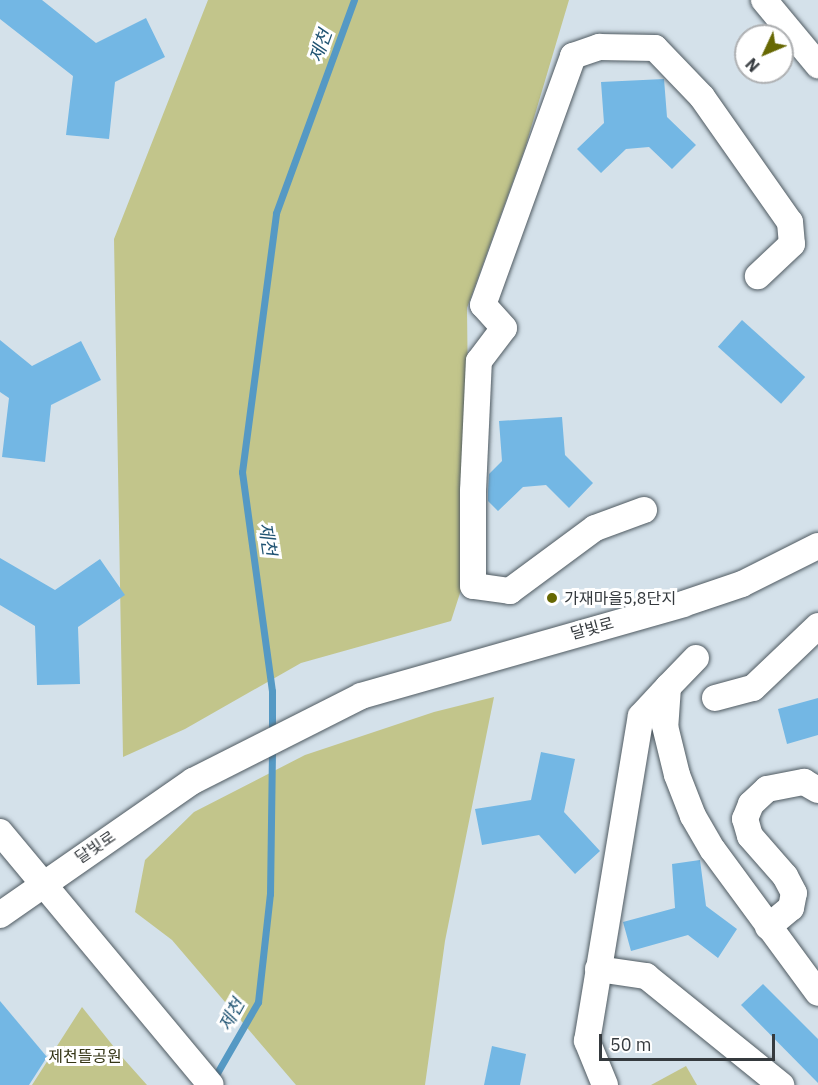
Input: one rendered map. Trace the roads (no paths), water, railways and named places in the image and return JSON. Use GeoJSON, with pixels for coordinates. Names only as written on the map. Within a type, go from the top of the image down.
{"type":"FeatureCollection","features":[{"type":"Feature","properties":{"kind":"street"},"geometry":{"type":"LineString","coordinates":[[764,0],[818,65]]}},
{"type":"Feature","properties":{"kind":"street"},"geometry":{"type":"LineString","coordinates":[[644,510],[595,528],[510,591],[473,586],[473,491],[479,360],[504,328],[483,305],[573,56],[599,47],[655,48],[702,97],[790,222],[792,244],[758,276]]}},
{"type":"Feature","properties":{"kind":"street","name":"달빛로"},"geometry":{"type":"LineString","coordinates":[[0,915],[42,883],[193,781],[362,696],[683,604],[742,584],[818,546]]}},
{"type":"Feature","properties":{"kind":"street"},"geometry":{"type":"LineString","coordinates":[[715,698],[753,688],[818,626]]}},
{"type":"Feature","properties":{"kind":"street"},"geometry":{"type":"LineString","coordinates":[[605,1085],[587,1041],[641,716],[696,658]]}},
{"type":"Feature","properties":{"kind":"street"},"geometry":{"type":"LineString","coordinates":[[668,687],[665,726],[677,775],[693,816],[768,927],[818,993]]}},
{"type":"Feature","properties":{"kind":"street"},"geometry":{"type":"LineString","coordinates":[[768,927],[791,908],[794,893],[785,876],[750,836],[745,819],[751,804],[767,789],[804,782],[818,790]]}},
{"type":"Feature","properties":{"kind":"street"},"geometry":{"type":"LineString","coordinates":[[0,832],[211,1085]]}},
{"type":"Feature","properties":{"kind":"street"},"geometry":{"type":"LineString","coordinates":[[598,969],[646,976],[781,1085]]}},
{"type":"Feature","properties":{"kind":"waterway","name":"제천"},"geometry":{"type":"LineString","coordinates":[[272,736],[272,691],[242,472],[276,213],[354,0]]}},
{"type":"Feature","properties":{"kind":"waterway","name":"제천"},"geometry":{"type":"LineString","coordinates":[[213,1080],[258,1002],[270,894],[272,747]]}},
{"type":"Feature","properties":{"kind":"place","name":"가재마을5,8단지"},"geometry":{"type":"Point","coordinates":[552,598]}},
{"type":"Feature","properties":{"kind":"park label","name":"제천뜰공원"},"geometry":{"type":"Point","coordinates":[85,1056]}}]}
